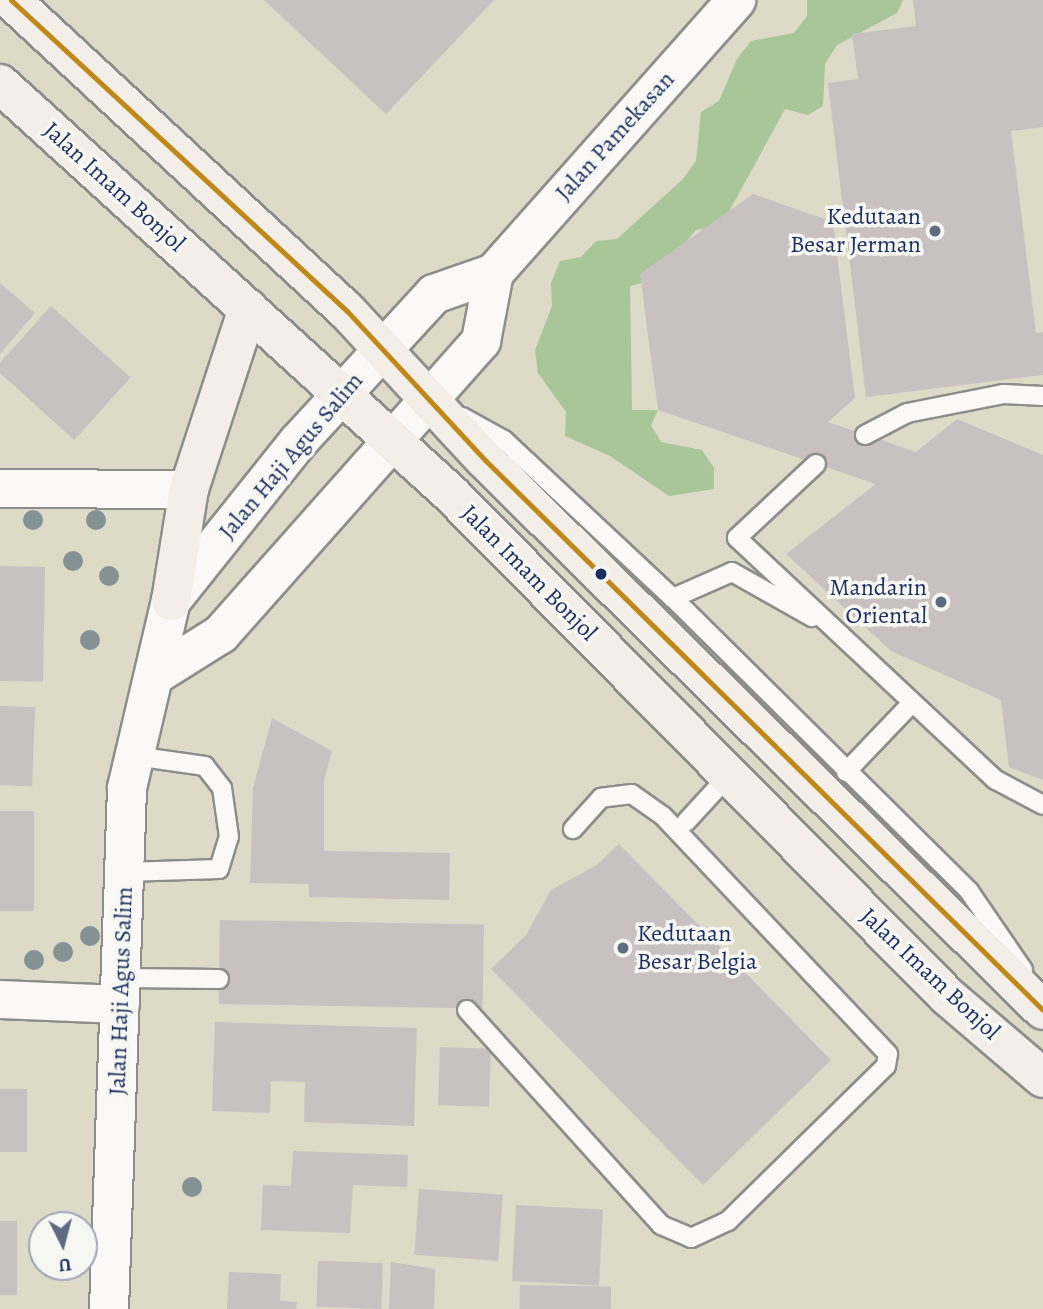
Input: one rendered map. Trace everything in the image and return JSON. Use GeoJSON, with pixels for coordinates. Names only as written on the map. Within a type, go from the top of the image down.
{"type":"FeatureCollection","features":[{"type":"Feature","properties":{"kind":"main road","name":"Jalan Imam Bonjol"},"geometry":{"type":"LineString","coordinates":[[11,0],[382,350],[428,399],[1043,1010]]}},
{"type":"Feature","properties":{"kind":"main road","name":"Jalan Imam Bonjol"},"geometry":{"type":"LineString","coordinates":[[0,84],[391,438],[947,996],[1043,1078]]}},
{"type":"Feature","properties":{"kind":"main road"},"geometry":{"type":"LineString","coordinates":[[171,601],[189,489],[248,308]]}},
{"type":"Feature","properties":{"kind":"street","name":"Jalan Pamekasan"},"geometry":{"type":"LineString","coordinates":[[382,350],[434,294],[494,273],[736,0]]}},
{"type":"Feature","properties":{"kind":"street"},"geometry":{"type":"LineString","coordinates":[[154,676],[221,634],[391,438],[481,341],[494,273]]}},
{"type":"Feature","properties":{"kind":"street","name":"Jalan Haji Agus Salim"},"geometry":{"type":"LineString","coordinates":[[109,1309],[127,788],[171,601],[342,394],[382,350]]}},
{"type":"Feature","properties":{"kind":"street"},"geometry":{"type":"LineString","coordinates":[[0,488],[189,489]]}},
{"type":"Feature","properties":{"kind":"street"},"geometry":{"type":"LineString","coordinates":[[0,999],[121,991]]}},
{"type":"Feature","properties":{"kind":"lane"},"geometry":{"type":"LineString","coordinates":[[865,435],[906,413],[1004,394],[1043,396]]}},
{"type":"Feature","properties":{"kind":"lane"},"geometry":{"type":"LineString","coordinates":[[428,399],[504,440],[673,598],[969,891],[1043,999]]}},
{"type":"Feature","properties":{"kind":"lane"},"geometry":{"type":"LineString","coordinates":[[816,464],[737,538],[996,780],[1043,805]]}},
{"type":"Feature","properties":{"kind":"lane"},"geometry":{"type":"LineString","coordinates":[[673,598],[732,572],[828,624]]}},
{"type":"Feature","properties":{"kind":"lane"},"geometry":{"type":"LineString","coordinates":[[846,772],[912,703]]}},
{"type":"Feature","properties":{"kind":"lane"},"geometry":{"type":"LineString","coordinates":[[125,872],[219,869],[229,837],[222,788],[205,765],[135,756]]}},
{"type":"Feature","properties":{"kind":"lane"},"geometry":{"type":"LineString","coordinates":[[682,826],[729,775]]}},
{"type":"Feature","properties":{"kind":"lane"},"geometry":{"type":"LineString","coordinates":[[467,1010],[661,1225],[691,1238],[728,1221],[889,1060],[682,826],[632,794],[601,798],[573,829]]}},
{"type":"Feature","properties":{"kind":"lane"},"geometry":{"type":"LineString","coordinates":[[121,991],[219,979]]}},
{"type":"Feature","properties":{"kind":"green space"},"geometry":{"type":"Polygon","coordinates":[[[807,0],[903,0],[897,13],[837,45],[825,64],[823,106],[808,115],[785,109],[721,226],[696,230],[654,280],[630,286],[632,410],[658,410],[651,425],[661,442],[702,450],[714,468],[714,489],[669,496],[610,456],[565,436],[566,412],[538,373],[535,350],[552,306],[551,283],[560,261],[581,257],[596,241],[617,239],[683,179],[696,161],[701,112],[719,101],[737,59],[751,41],[794,33],[807,16],[807,0]]]}},
{"type":"Feature","properties":{"kind":"building"},"geometry":{"type":"Polygon","coordinates":[[[264,0],[494,0],[386,114],[264,0]]]}},
{"type":"Feature","properties":{"kind":"building","name":"Kedutaan Besar Jerman"},"geometry":{"type":"Polygon","coordinates":[[[913,0],[1043,0],[1043,127],[1011,131],[1036,333],[1043,332],[1043,375],[866,397],[828,83],[858,79],[852,34],[916,26],[913,0]]]}},
{"type":"Feature","properties":{"kind":"building"},"geometry":{"type":"Polygon","coordinates":[[[753,194],[833,222],[855,398],[828,422],[916,452],[957,419],[1043,455],[1043,780],[1009,767],[1001,700],[891,651],[786,554],[876,484],[658,410],[640,274],[753,194]]]}},
{"type":"Feature","properties":{"kind":"building"},"geometry":{"type":"Polygon","coordinates":[[[0,283],[35,313],[0,354],[0,283]]]}},
{"type":"Feature","properties":{"kind":"building"},"geometry":{"type":"Polygon","coordinates":[[[51,306],[131,378],[74,440],[0,373],[0,363],[51,306]]]}},
{"type":"Feature","properties":{"kind":"building"},"geometry":{"type":"Polygon","coordinates":[[[0,566],[45,567],[43,682],[0,681],[0,566]]]}},
{"type":"Feature","properties":{"kind":"building"},"geometry":{"type":"Polygon","coordinates":[[[0,706],[35,707],[32,786],[0,785],[0,706]]]}},
{"type":"Feature","properties":{"kind":"building"},"geometry":{"type":"Polygon","coordinates":[[[272,718],[332,751],[324,780],[324,851],[450,853],[449,900],[309,897],[309,884],[250,883],[253,788],[272,718]]]}},
{"type":"Feature","properties":{"kind":"building"},"geometry":{"type":"Polygon","coordinates":[[[0,811],[34,811],[34,911],[0,911],[0,811]]]}},
{"type":"Feature","properties":{"kind":"building"},"geometry":{"type":"Polygon","coordinates":[[[619,844],[831,1060],[703,1185],[491,969],[526,935],[551,890],[597,865],[619,844]]]}},
{"type":"Feature","properties":{"kind":"building"},"geometry":{"type":"Polygon","coordinates":[[[220,920],[484,925],[482,1009],[219,1004],[220,920]]]}},
{"type":"Feature","properties":{"kind":"building"},"geometry":{"type":"Polygon","coordinates":[[[215,1022],[417,1028],[414,1126],[304,1122],[305,1082],[271,1081],[270,1113],[212,1111],[215,1022]]]}},
{"type":"Feature","properties":{"kind":"building"},"geometry":{"type":"Polygon","coordinates":[[[440,1047],[491,1049],[489,1107],[438,1105],[440,1047]]]}},
{"type":"Feature","properties":{"kind":"building"},"geometry":{"type":"Polygon","coordinates":[[[0,1089],[27,1089],[27,1152],[0,1152],[0,1089]]]}},
{"type":"Feature","properties":{"kind":"building"},"geometry":{"type":"Polygon","coordinates":[[[293,1151],[408,1155],[407,1187],[353,1185],[350,1233],[261,1230],[263,1185],[291,1186],[293,1151]]]}},
{"type":"Feature","properties":{"kind":"building"},"geometry":{"type":"Polygon","coordinates":[[[419,1189],[503,1195],[498,1261],[414,1255],[419,1189]]]}},
{"type":"Feature","properties":{"kind":"building"},"geometry":{"type":"Polygon","coordinates":[[[516,1205],[603,1210],[599,1285],[512,1281],[516,1205]]]}},
{"type":"Feature","properties":{"kind":"building"},"geometry":{"type":"Polygon","coordinates":[[[0,1221],[17,1221],[17,1295],[0,1295],[0,1221]]]}},
{"type":"Feature","properties":{"kind":"building"},"geometry":{"type":"Polygon","coordinates":[[[318,1261],[383,1263],[381,1309],[316,1307],[318,1261]]]}},
{"type":"Feature","properties":{"kind":"building"},"geometry":{"type":"Polygon","coordinates":[[[391,1262],[435,1269],[434,1309],[389,1309],[391,1262]]]}},
{"type":"Feature","properties":{"kind":"building"},"geometry":{"type":"Polygon","coordinates":[[[229,1272],[281,1274],[280,1301],[297,1302],[296,1309],[227,1309],[229,1272]]]}},
{"type":"Feature","properties":{"kind":"building"},"geometry":{"type":"Polygon","coordinates":[[[520,1285],[611,1287],[611,1309],[520,1309],[520,1285]]]}},
{"type":"Feature","properties":{"kind":"transit line"},"geometry":{"type":"LineString","coordinates":[[11,0],[347,311],[485,460],[1043,1010]]}},
{"type":"Feature","properties":{"kind":"place","name":"Kedutaan Besar Jerman"},"geometry":{"type":"Point","coordinates":[935,231]}},
{"type":"Feature","properties":{"kind":"place","name":"Mandarin Oriental"},"geometry":{"type":"Point","coordinates":[941,602]}},
{"type":"Feature","properties":{"kind":"place","name":"Kedutaan Besar Belgia"},"geometry":{"type":"Point","coordinates":[623,948]}}]}
